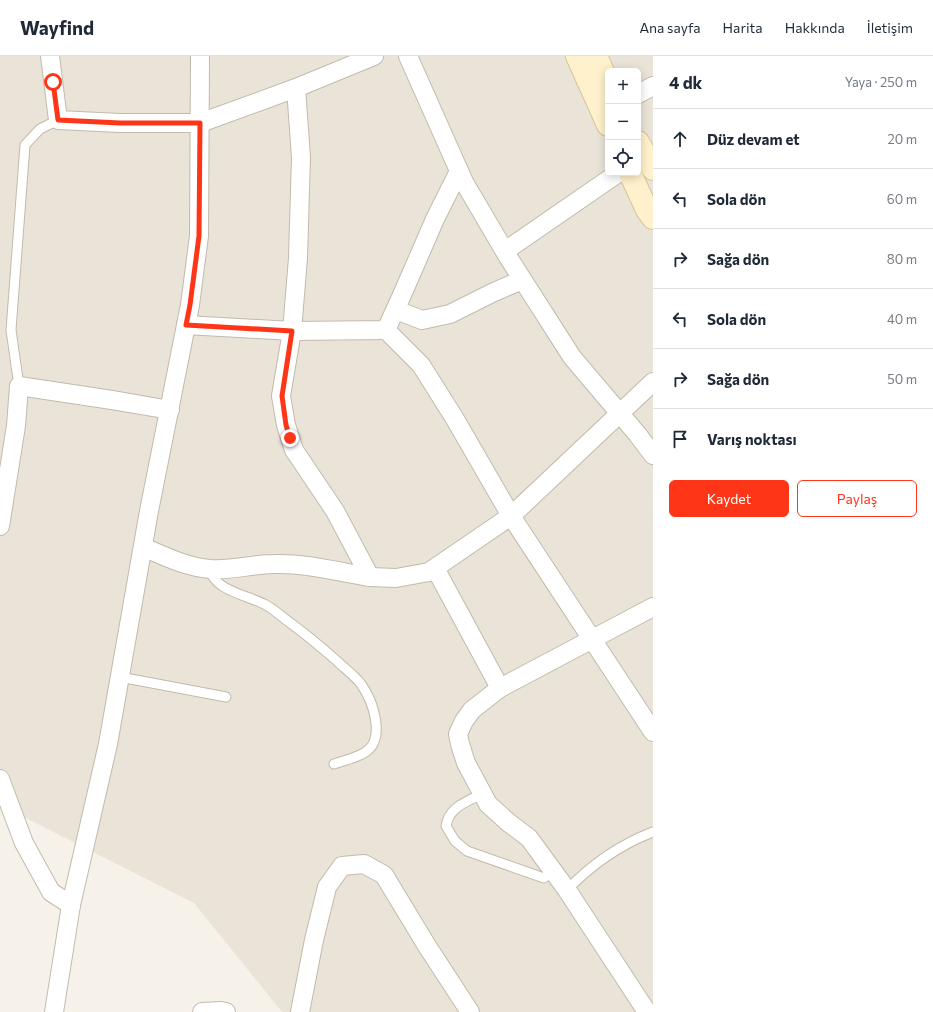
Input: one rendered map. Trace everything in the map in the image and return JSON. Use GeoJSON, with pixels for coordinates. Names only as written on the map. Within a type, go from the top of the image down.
{"type":"FeatureCollection","features":[{"type":"Feature","properties":{"kind":"main road"},"geometry":{"type":"LineString","coordinates":[[577,56],[605,118]]}},
{"type":"Feature","properties":{"kind":"main road"},"geometry":{"type":"LineString","coordinates":[[596,56],[605,76]]}},
{"type":"Feature","properties":{"kind":"main road"},"geometry":{"type":"LineString","coordinates":[[641,147],[653,169]]}},
{"type":"Feature","properties":{"kind":"main road"},"geometry":{"type":"LineString","coordinates":[[631,176],[647,210],[653,218]]}},
{"type":"Feature","properties":{"kind":"street"},"geometry":{"type":"LineString","coordinates":[[50,56],[58,120],[120,123],[200,123],[296,88],[374,56]]}},
{"type":"Feature","properties":{"kind":"street"},"geometry":{"type":"LineString","coordinates":[[54,1012],[71,905],[108,744],[143,547],[190,305],[199,236],[200,56]]}},
{"type":"Feature","properties":{"kind":"street"},"geometry":{"type":"LineString","coordinates":[[412,57],[464,182],[522,280],[572,357],[653,455]]}},
{"type":"Feature","properties":{"kind":"street"},"geometry":{"type":"LineString","coordinates":[[641,92],[653,86]]}},
{"type":"Feature","properties":{"kind":"street"},"geometry":{"type":"LineString","coordinates":[[296,88],[301,157],[298,258],[292,331],[282,396],[286,425],[294,450],[335,511],[370,577]]}},
{"type":"Feature","properties":{"kind":"street"},"geometry":{"type":"LineString","coordinates":[[386,330],[435,219],[459,171]]}},
{"type":"Feature","properties":{"kind":"street"},"geometry":{"type":"LineString","coordinates":[[505,251],[614,176]]}},
{"type":"Feature","properties":{"kind":"street"},"geometry":{"type":"LineString","coordinates":[[396,310],[422,320],[450,314],[522,280]]}},
{"type":"Feature","properties":{"kind":"street"},"geometry":{"type":"LineString","coordinates":[[186,325],[292,331],[386,330],[421,366],[455,419],[511,516],[559,588],[591,640],[653,732]]}},
{"type":"Feature","properties":{"kind":"street"},"geometry":{"type":"LineString","coordinates":[[143,547],[178,562],[210,569],[273,564],[294,565],[370,577],[396,578],[429,572],[511,516],[653,382]]}},
{"type":"Feature","properties":{"kind":"street"},"geometry":{"type":"LineString","coordinates":[[0,526],[16,426],[19,386],[170,410]]}},
{"type":"Feature","properties":{"kind":"street"},"geometry":{"type":"LineString","coordinates":[[436,568],[500,688]]}},
{"type":"Feature","properties":{"kind":"street"},"geometry":{"type":"LineString","coordinates":[[647,1012],[567,890],[529,838],[509,823],[488,804],[466,763],[458,734],[464,721],[472,710],[500,688],[653,607]]}},
{"type":"Feature","properties":{"kind":"street"},"geometry":{"type":"LineString","coordinates":[[0,779],[24,843],[51,892],[71,905]]}},
{"type":"Feature","properties":{"kind":"street"},"geometry":{"type":"LineString","coordinates":[[300,1012],[314,940],[327,887],[342,866],[364,864],[384,875],[427,946],[470,1012]]}},
{"type":"Feature","properties":{"kind":"street"},"geometry":{"type":"LineString","coordinates":[[202,1012],[221,1010],[226,1012]]}},
{"type":"Feature","properties":{"kind":"lane"},"geometry":{"type":"LineString","coordinates":[[19,386],[10,330],[25,145],[40,129],[58,120]]}},
{"type":"Feature","properties":{"kind":"lane"},"geometry":{"type":"LineString","coordinates":[[210,569],[212,577],[220,585],[266,605],[311,638],[353,675],[361,684],[367,694],[374,712],[377,728],[376,739],[370,749],[365,753],[334,764]]}},
{"type":"Feature","properties":{"kind":"lane"},"geometry":{"type":"LineString","coordinates":[[120,677],[226,697]]}},
{"type":"Feature","properties":{"kind":"lane"},"geometry":{"type":"LineString","coordinates":[[482,794],[460,805],[450,814],[446,826],[455,841],[467,851],[544,878],[553,870]]}},
{"type":"Feature","properties":{"kind":"lane"},"geometry":{"type":"LineString","coordinates":[[567,890],[600,860],[630,842],[653,832]]}},
{"type":"Feature","properties":{"kind":"shaded area"},"geometry":{"type":"Polygon","coordinates":[[[0,56],[653,56],[653,1012],[282,1012],[194,903],[0,805],[0,56]]]}},
{"type":"Feature","properties":{"kind":"route"},"geometry":{"type":"LineString","coordinates":[[53,82],[58,120],[120,123],[200,123],[199,236],[186,325],[292,331],[282,396],[286,425],[290,438]]}}]}
